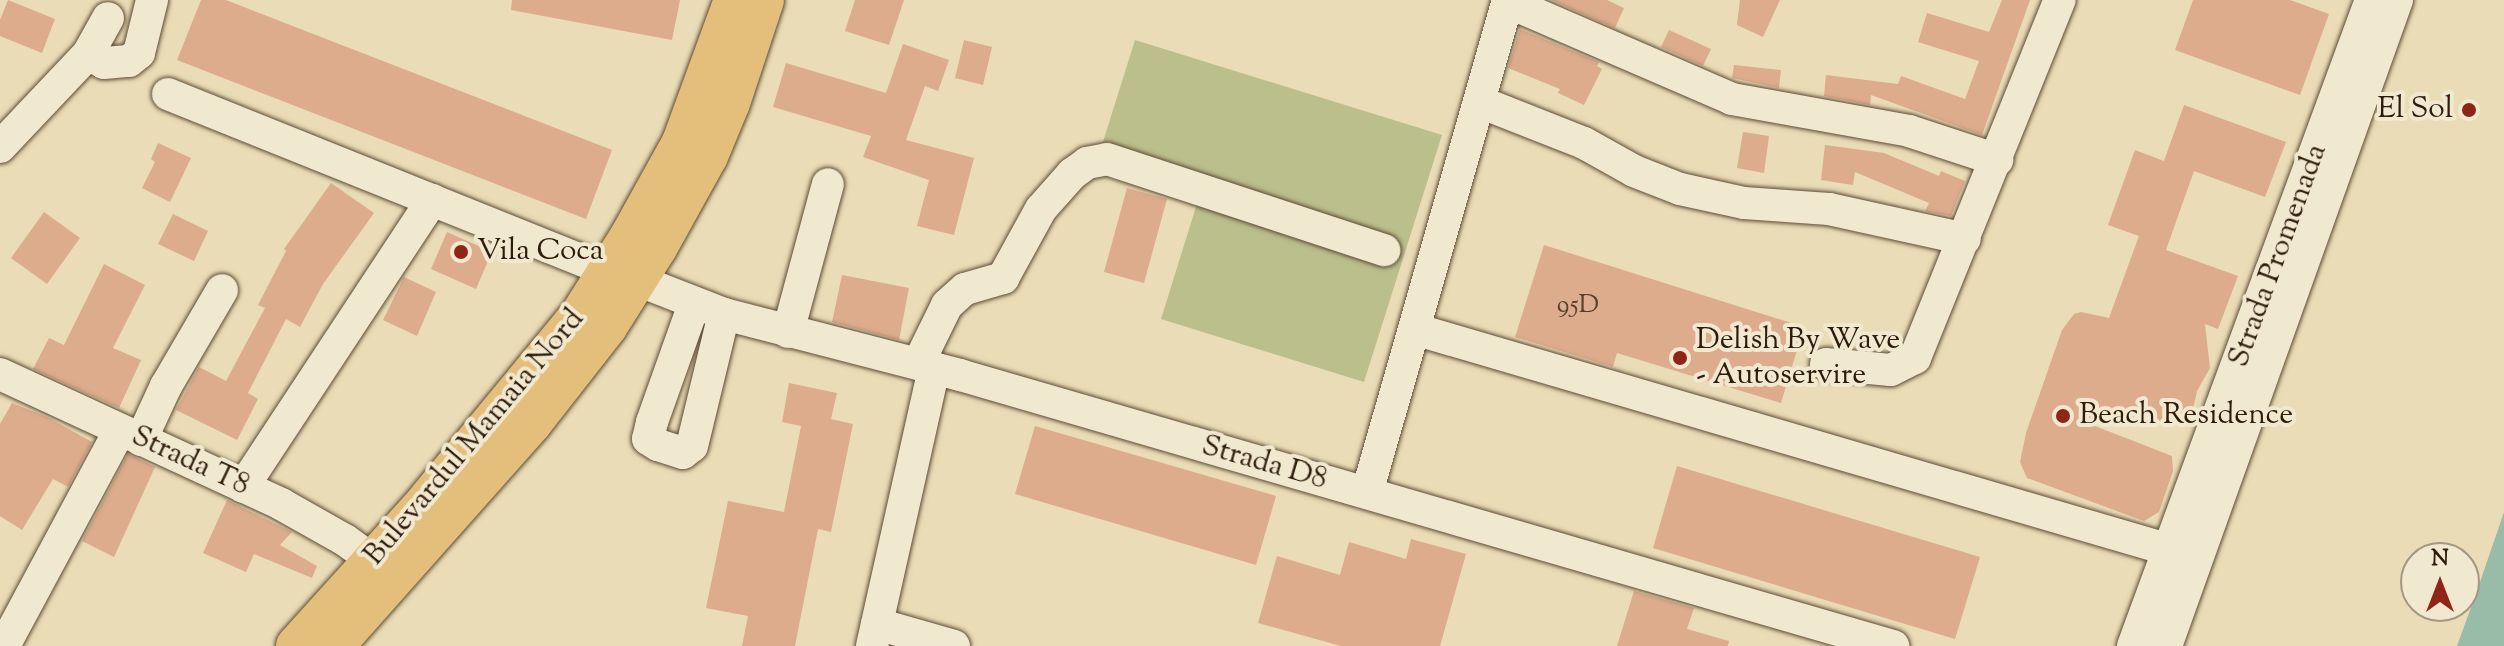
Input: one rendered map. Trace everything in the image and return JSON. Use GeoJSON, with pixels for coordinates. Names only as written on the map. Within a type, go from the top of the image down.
{"type":"FeatureCollection","features":[{"type":"Feature","properties":{"kind":"main road","name":"Bulevardul Mamaia Nord"},"geometry":{"type":"LineString","coordinates":[[334,646],[532,423],[592,347],[682,142],[734,0]]}},
{"type":"Feature","properties":{"kind":"main road","name":"Bulevardul Mamaia Nord"},"geometry":{"type":"LineString","coordinates":[[296,646],[509,406],[580,315],[623,276],[708,156],[730,103],[764,0]]}},
{"type":"Feature","properties":{"kind":"street"},"geometry":{"type":"LineString","coordinates":[[88,54],[104,63],[129,61],[139,53],[152,0]]}},
{"type":"Feature","properties":{"kind":"street"},"geometry":{"type":"LineString","coordinates":[[1826,364],[1891,370],[1915,358],[2060,0]]}},
{"type":"Feature","properties":{"kind":"street","name":"Strada Promenada"},"geometry":{"type":"LineString","coordinates":[[2133,646],[2371,0]]}},
{"type":"Feature","properties":{"kind":"street"},"geometry":{"type":"LineString","coordinates":[[2166,646],[2397,0]]}},
{"type":"Feature","properties":{"kind":"street"},"geometry":{"type":"LineString","coordinates":[[1367,493],[1508,1],[1732,99],[1909,131],[1997,160]]}},
{"type":"Feature","properties":{"kind":"street"},"geometry":{"type":"LineString","coordinates":[[0,147],[88,54],[108,18]]}},
{"type":"Feature","properties":{"kind":"street","name":"Strada D8"},"geometry":{"type":"LineString","coordinates":[[168,94],[724,314],[926,366],[1893,646]]}},
{"type":"Feature","properties":{"kind":"street"},"geometry":{"type":"LineString","coordinates":[[1480,102],[1584,143],[1634,171],[1680,189],[1744,203],[1829,209],[1965,239]]}},
{"type":"Feature","properties":{"kind":"street"},"geometry":{"type":"LineString","coordinates":[[954,646],[875,635],[926,366],[947,305],[965,289],[1003,278],[1041,209],[1072,174],[1087,163],[1107,159],[1384,250]]}},
{"type":"Feature","properties":{"kind":"street"},"geometry":{"type":"LineString","coordinates":[[788,332],[828,184]]}},
{"type":"Feature","properties":{"kind":"street"},"geometry":{"type":"LineString","coordinates":[[243,487],[432,200]]}},
{"type":"Feature","properties":{"kind":"street"},"geometry":{"type":"LineString","coordinates":[[4,646],[222,290]]}},
{"type":"Feature","properties":{"kind":"street"},"geometry":{"type":"LineString","coordinates":[[694,304],[652,422],[648,439],[658,445],[683,453],[692,446],[724,314]]}},
{"type":"Feature","properties":{"kind":"street"},"geometry":{"type":"LineString","coordinates":[[1414,329],[2170,550]]}},
{"type":"Feature","properties":{"kind":"street","name":"Strada T8"},"geometry":{"type":"LineString","coordinates":[[0,374],[243,487],[333,533],[374,561]]}},
{"type":"Feature","properties":{"kind":"shaded area"},"geometry":{"type":"Polygon","coordinates":[[[1135,40],[1442,135],[1364,382],[1161,319],[1200,194],[1097,161],[1135,40]]]}},
{"type":"Feature","properties":{"kind":"shaded area"},"geometry":{"type":"Polygon","coordinates":[[[2504,512],[2504,646],[2457,646],[2466,622],[2480,622],[2480,582],[2504,512]]]}},
{"type":"Feature","properties":{"kind":"building"},"geometry":{"type":"Polygon","coordinates":[[[8,0],[55,19],[42,53],[0,36],[0,20],[8,0]]]}},
{"type":"Feature","properties":{"kind":"building"},"geometry":{"type":"Polygon","coordinates":[[[201,0],[226,0],[612,150],[586,219],[177,60],[201,0]]]}},
{"type":"Feature","properties":{"kind":"building"},"geometry":{"type":"Polygon","coordinates":[[[512,0],[680,0],[672,40],[511,10],[512,0]]]}},
{"type":"Feature","properties":{"kind":"building"},"geometry":{"type":"Polygon","coordinates":[[[855,0],[904,0],[889,45],[845,31],[855,0]]]}},
{"type":"Feature","properties":{"kind":"building"},"geometry":{"type":"Polygon","coordinates":[[[1551,0],[1607,0],[1624,8],[1615,28],[1551,0]]]}},
{"type":"Feature","properties":{"kind":"building"},"geometry":{"type":"Polygon","coordinates":[[[1740,0],[1780,0],[1763,37],[1737,25],[1740,0]]]}},
{"type":"Feature","properties":{"kind":"building"},"geometry":{"type":"Polygon","coordinates":[[[2002,0],[2030,0],[1982,135],[1871,95],[1870,105],[1824,96],[1826,75],[1898,84],[1901,76],[1965,99],[1979,61],[1918,42],[1927,13],[1989,32],[2002,0]]]}},
{"type":"Feature","properties":{"kind":"building"},"geometry":{"type":"Polygon","coordinates":[[[2193,0],[2290,0],[2329,14],[2300,95],[2175,50],[2193,0]]]}},
{"type":"Feature","properties":{"kind":"building"},"geometry":{"type":"Polygon","coordinates":[[[1520,29],[1599,62],[1597,66],[1602,69],[1584,105],[1558,93],[1560,89],[1508,68],[1520,29]]]}},
{"type":"Feature","properties":{"kind":"building"},"geometry":{"type":"Polygon","coordinates":[[[1669,30],[1711,49],[1703,66],[1661,47],[1669,30]]]}},
{"type":"Feature","properties":{"kind":"building"},"geometry":{"type":"Polygon","coordinates":[[[964,40],[992,47],[983,85],[955,78],[964,40]]]}},
{"type":"Feature","properties":{"kind":"building"},"geometry":{"type":"Polygon","coordinates":[[[903,44],[949,60],[938,91],[925,86],[906,140],[974,158],[954,235],[917,226],[929,180],[863,157],[871,136],[773,107],[786,63],[886,93],[903,44]]]}},
{"type":"Feature","properties":{"kind":"building"},"geometry":{"type":"Polygon","coordinates":[[[1734,65],[1781,70],[1779,88],[1732,78],[1734,65]]]}},
{"type":"Feature","properties":{"kind":"building"},"geometry":{"type":"Polygon","coordinates":[[[2184,105],[2286,142],[2265,197],[2194,171],[2166,250],[2238,276],[2218,329],[2205,324],[2210,368],[2197,391],[2191,418],[2184,421],[2082,421],[2172,456],[2173,471],[2159,512],[2144,521],[2027,478],[2020,462],[2026,433],[2062,330],[2074,314],[2081,312],[2109,318],[2139,236],[2108,225],[2135,150],[2164,161],[2184,105]]]}},
{"type":"Feature","properties":{"kind":"building"},"geometry":{"type":"Polygon","coordinates":[[[1743,132],[1769,136],[1764,173],[1737,168],[1743,132]]]}},
{"type":"Feature","properties":{"kind":"building"},"geometry":{"type":"Polygon","coordinates":[[[158,143],[191,158],[170,202],[142,188],[155,162],[151,159],[158,143]]]}},
{"type":"Feature","properties":{"kind":"building"},"geometry":{"type":"Polygon","coordinates":[[[1825,145],[1884,153],[1939,176],[1941,171],[1965,181],[1951,216],[1925,211],[1929,203],[1855,172],[1853,185],[1821,180],[1825,145]]]}},
{"type":"Feature","properties":{"kind":"building"},"geometry":{"type":"Polygon","coordinates":[[[331,183],[374,213],[323,284],[300,327],[286,319],[248,393],[258,399],[237,440],[176,410],[199,367],[226,381],[265,308],[258,305],[286,251],[284,249],[331,183]]]}},
{"type":"Feature","properties":{"kind":"building"},"geometry":{"type":"Polygon","coordinates":[[[1127,188],[1167,199],[1144,283],[1104,272],[1127,188]]]}},
{"type":"Feature","properties":{"kind":"building"},"geometry":{"type":"Polygon","coordinates":[[[44,212],[80,238],[47,284],[11,258],[44,212]]]}},
{"type":"Feature","properties":{"kind":"building"},"geometry":{"type":"Polygon","coordinates":[[[173,214],[208,231],[194,261],[158,244],[173,214]]]}},
{"type":"Feature","properties":{"kind":"building"},"geometry":{"type":"Polygon","coordinates":[[[447,232],[492,252],[476,289],[431,269],[447,232]]]}},
{"type":"Feature","properties":{"kind":"building"},"geometry":{"type":"Polygon","coordinates":[[[1544,245],[1804,327],[1781,403],[1617,353],[1613,367],[1515,337],[1544,245]]]}},
{"type":"Feature","properties":{"kind":"building"},"geometry":{"type":"Polygon","coordinates":[[[104,264],[145,285],[113,348],[141,360],[119,408],[33,369],[49,338],[64,345],[104,264]]]}},
{"type":"Feature","properties":{"kind":"building"},"geometry":{"type":"Polygon","coordinates":[[[842,275],[909,288],[899,340],[832,322],[842,275]]]}},
{"type":"Feature","properties":{"kind":"building"},"geometry":{"type":"Polygon","coordinates":[[[404,277],[436,292],[417,336],[383,320],[404,277]]]}},
{"type":"Feature","properties":{"kind":"building"},"geometry":{"type":"Polygon","coordinates":[[[789,383],[837,393],[831,419],[853,424],[831,532],[818,529],[795,646],[742,646],[748,616],[706,608],[728,501],[784,512],[801,426],[782,422],[789,383]]]}},
{"type":"Feature","properties":{"kind":"building"},"geometry":{"type":"Polygon","coordinates":[[[12,403],[47,417],[92,442],[68,487],[53,479],[22,530],[0,516],[0,424],[12,403]]]}},
{"type":"Feature","properties":{"kind":"building"},"geometry":{"type":"Polygon","coordinates":[[[1035,426],[1276,496],[1256,565],[1015,494],[1035,426]]]}},
{"type":"Feature","properties":{"kind":"building"},"geometry":{"type":"Polygon","coordinates":[[[128,454],[155,467],[114,557],[82,541],[128,454]]]}},
{"type":"Feature","properties":{"kind":"building"},"geometry":{"type":"Polygon","coordinates":[[[1677,466],[1980,557],[1955,639],[1653,548],[1677,466]]]}},
{"type":"Feature","properties":{"kind":"building"},"geometry":{"type":"Polygon","coordinates":[[[227,500],[292,532],[280,545],[317,566],[312,578],[254,554],[246,572],[203,553],[227,500]]]}},
{"type":"Feature","properties":{"kind":"building"},"geometry":{"type":"Polygon","coordinates":[[[1411,539],[1466,554],[1440,646],[1341,646],[1258,623],[1277,556],[1340,575],[1349,542],[1406,559],[1411,539]]]}},
{"type":"Feature","properties":{"kind":"building"},"geometry":{"type":"Polygon","coordinates":[[[1634,591],[1694,608],[1687,629],[1729,641],[1728,646],[1617,646],[1634,591]]]}},
{"type":"Feature","properties":{"kind":"place","name":"El Sol"},"geometry":{"type":"Point","coordinates":[2469,110]}},
{"type":"Feature","properties":{"kind":"place","name":"Vila Coca"},"geometry":{"type":"Point","coordinates":[461,252]}},
{"type":"Feature","properties":{"kind":"place","name":"Delish By Wave - Autoservire"},"geometry":{"type":"Point","coordinates":[1680,358]}},
{"type":"Feature","properties":{"kind":"place","name":"Beach Residence"},"geometry":{"type":"Point","coordinates":[2063,416]}}]}
